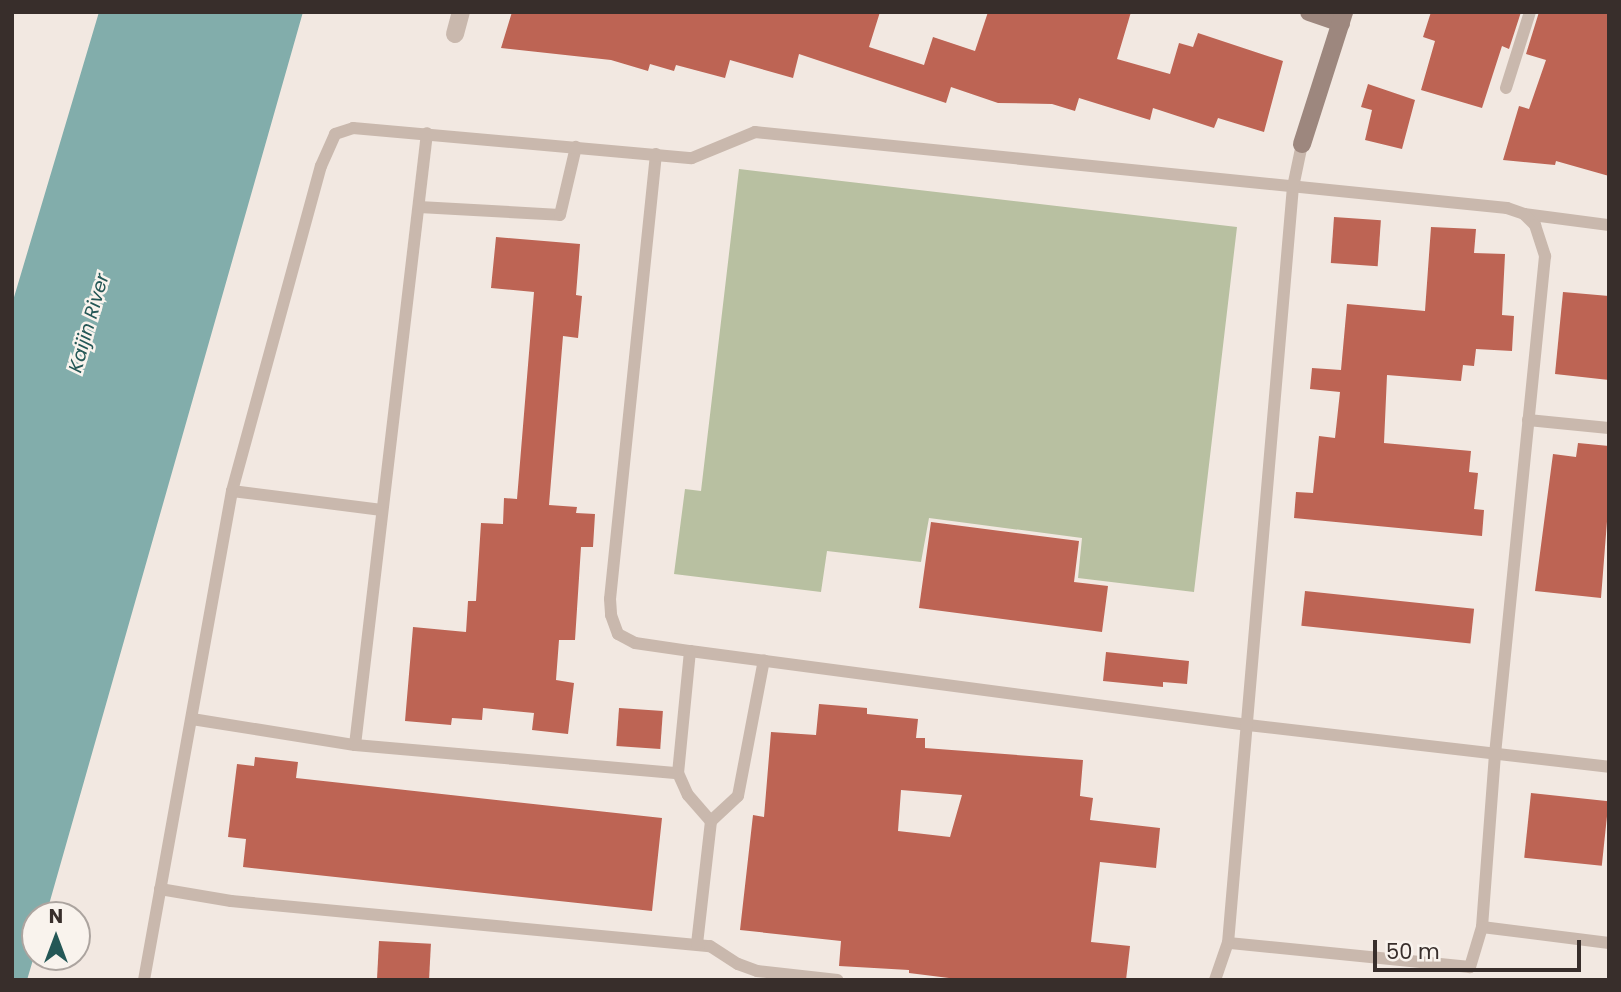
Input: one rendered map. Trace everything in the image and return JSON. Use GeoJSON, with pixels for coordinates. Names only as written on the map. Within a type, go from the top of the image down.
{"type":"FeatureCollection","features":[{"type":"Feature","properties":{"kind":"street"},"geometry":{"type":"LineString","coordinates":[[455,34],[461,12]]}},
{"type":"Feature","properties":{"kind":"street"},"geometry":{"type":"LineString","coordinates":[[1302,144],[1342,17],[1309,12]]}},
{"type":"Feature","properties":{"kind":"lane"},"geometry":{"type":"LineString","coordinates":[[1506,88],[1530,12]]}},
{"type":"Feature","properties":{"kind":"lane"},"geometry":{"type":"LineString","coordinates":[[144,980],[232,491],[321,166],[335,134],[353,128],[692,158],[754,132],[1507,208],[1524,215],[1609,225]]}},
{"type":"Feature","properties":{"kind":"lane"},"geometry":{"type":"LineString","coordinates":[[355,745],[427,133]]}},
{"type":"Feature","properties":{"kind":"lane"},"geometry":{"type":"LineString","coordinates":[[1215,980],[1228,943],[1293,187],[1302,144]]}},
{"type":"Feature","properties":{"kind":"lane"},"geometry":{"type":"LineString","coordinates":[[419,207],[560,215],[576,147]]}},
{"type":"Feature","properties":{"kind":"lane"},"geometry":{"type":"LineString","coordinates":[[656,154],[611,615],[618,634],[635,643],[690,651],[1248,725],[1609,767]]}},
{"type":"Feature","properties":{"kind":"lane"},"geometry":{"type":"LineString","coordinates":[[1228,943],[1470,967],[1482,927],[1495,754],[1545,256],[1535,225],[1524,215]]}},
{"type":"Feature","properties":{"kind":"lane"},"geometry":{"type":"LineString","coordinates":[[1528,420],[1609,428]]}},
{"type":"Feature","properties":{"kind":"lane"},"geometry":{"type":"LineString","coordinates":[[232,491],[382,510]]}},
{"type":"Feature","properties":{"kind":"lane"},"geometry":{"type":"LineString","coordinates":[[690,651],[678,773],[688,795],[711,821]]}},
{"type":"Feature","properties":{"kind":"lane"},"geometry":{"type":"LineString","coordinates":[[697,944],[711,821],[738,796],[764,660]]}},
{"type":"Feature","properties":{"kind":"lane"},"geometry":{"type":"LineString","coordinates":[[192,719],[355,745],[678,773]]}},
{"type":"Feature","properties":{"kind":"lane"},"geometry":{"type":"LineString","coordinates":[[160,889],[232,901],[697,944],[710,946],[737,964],[757,971],[838,980]]}},
{"type":"Feature","properties":{"kind":"lane"},"geometry":{"type":"LineString","coordinates":[[1482,927],[1609,943]]}},
{"type":"Feature","properties":{"kind":"green space"},"geometry":{"type":"Polygon","coordinates":[[[739,169],[1237,227],[1194,592],[1078,578],[1082,538],[929,518],[921,562],[827,551],[821,592],[674,574],[685,489],[701,491],[739,169]]]}},
{"type":"Feature","properties":{"kind":"water","name":"Kaijin River"},"geometry":{"type":"Polygon","coordinates":[[[99,12],[303,12],[50,901],[21,901],[21,971],[30,971],[27,980],[12,980],[12,304],[99,12]]]}},
{"type":"Feature","properties":{"kind":"building"},"geometry":{"type":"Polygon","coordinates":[[[512,12],[880,12],[869,47],[924,65],[933,37],[975,51],[988,12],[1131,12],[1117,59],[1170,74],[1179,43],[1193,47],[1198,33],[1283,61],[1264,132],[1218,118],[1214,128],[1153,108],[1150,120],[1079,98],[1075,111],[1052,104],[998,103],[951,87],[946,103],[799,54],[793,78],[730,60],[725,78],[676,65],[674,71],[650,64],[648,71],[611,60],[501,48],[512,12]]]}},
{"type":"Feature","properties":{"kind":"building"},"geometry":{"type":"Polygon","coordinates":[[[1431,12],[1521,12],[1509,49],[1502,46],[1482,108],[1421,90],[1435,41],[1423,37],[1431,12]]]}},
{"type":"Feature","properties":{"kind":"building"},"geometry":{"type":"Polygon","coordinates":[[[1539,12],[1609,12],[1609,176],[1556,161],[1555,165],[1503,160],[1519,106],[1529,109],[1546,60],[1526,54],[1539,12]]]}},
{"type":"Feature","properties":{"kind":"building"},"geometry":{"type":"Polygon","coordinates":[[[1368,84],[1415,100],[1402,149],[1365,140],[1372,110],[1361,107],[1368,84]]]}},
{"type":"Feature","properties":{"kind":"building"},"geometry":{"type":"Polygon","coordinates":[[[1334,217],[1381,220],[1378,266],[1331,263],[1334,217]]]}},
{"type":"Feature","properties":{"kind":"building"},"geometry":{"type":"Polygon","coordinates":[[[1431,227],[1476,229],[1474,253],[1505,254],[1502,315],[1514,316],[1512,351],[1476,349],[1474,366],[1463,365],[1461,381],[1387,375],[1384,443],[1471,451],[1469,472],[1478,473],[1474,509],[1484,510],[1482,536],[1294,518],[1296,492],[1313,493],[1319,436],[1335,438],[1340,392],[1310,389],[1312,368],[1341,370],[1347,304],[1425,311],[1431,227]]]}},
{"type":"Feature","properties":{"kind":"building"},"geometry":{"type":"Polygon","coordinates":[[[496,237],[580,244],[576,295],[582,296],[578,338],[563,336],[549,505],[577,507],[576,513],[595,514],[593,547],[581,547],[575,640],[559,640],[556,680],[574,683],[568,734],[532,730],[534,713],[483,708],[482,720],[452,718],[451,725],[405,721],[413,627],[466,632],[468,601],[476,601],[481,523],[503,524],[504,498],[517,499],[534,292],[491,288],[496,237]]]}},
{"type":"Feature","properties":{"kind":"building"},"geometry":{"type":"Polygon","coordinates":[[[1563,292],[1609,296],[1609,380],[1555,374],[1563,292]]]}},
{"type":"Feature","properties":{"kind":"building"},"geometry":{"type":"Polygon","coordinates":[[[1578,443],[1609,446],[1609,496],[1601,598],[1535,591],[1553,454],[1576,457],[1578,443]]]}},
{"type":"Feature","properties":{"kind":"building"},"geometry":{"type":"Polygon","coordinates":[[[931,522],[1079,541],[1074,582],[1108,586],[1102,632],[919,608],[931,522]]]}},
{"type":"Feature","properties":{"kind":"building"},"geometry":{"type":"Polygon","coordinates":[[[1305,591],[1474,609],[1470,644],[1301,626],[1305,591]]]}},
{"type":"Feature","properties":{"kind":"building"},"geometry":{"type":"Polygon","coordinates":[[[1106,652],[1189,661],[1187,684],[1163,682],[1163,687],[1103,681],[1106,652]]]}},
{"type":"Feature","properties":{"kind":"building"},"geometry":{"type":"Polygon","coordinates":[[[819,704],[867,708],[867,714],[918,719],[916,738],[925,738],[925,748],[1083,760],[1080,796],[1093,798],[1090,820],[1160,828],[1156,868],[1100,862],[1091,942],[1130,946],[1126,980],[965,980],[909,973],[909,970],[839,966],[841,941],[740,930],[753,815],[764,817],[771,732],[816,735],[819,704]],[[901,790],[898,831],[950,837],[962,795],[901,790]]]}},
{"type":"Feature","properties":{"kind":"building"},"geometry":{"type":"Polygon","coordinates":[[[619,708],[663,711],[660,749],[616,746],[619,708]]]}},
{"type":"Feature","properties":{"kind":"building"},"geometry":{"type":"Polygon","coordinates":[[[255,757],[298,762],[296,778],[662,818],[652,911],[243,867],[246,839],[228,837],[237,764],[254,766],[255,757]]]}},
{"type":"Feature","properties":{"kind":"building"},"geometry":{"type":"Polygon","coordinates":[[[1531,793],[1609,801],[1602,866],[1524,858],[1531,793]]]}},
{"type":"Feature","properties":{"kind":"building"},"geometry":{"type":"Polygon","coordinates":[[[379,941],[431,944],[429,980],[377,980],[379,941]]]}}]}
